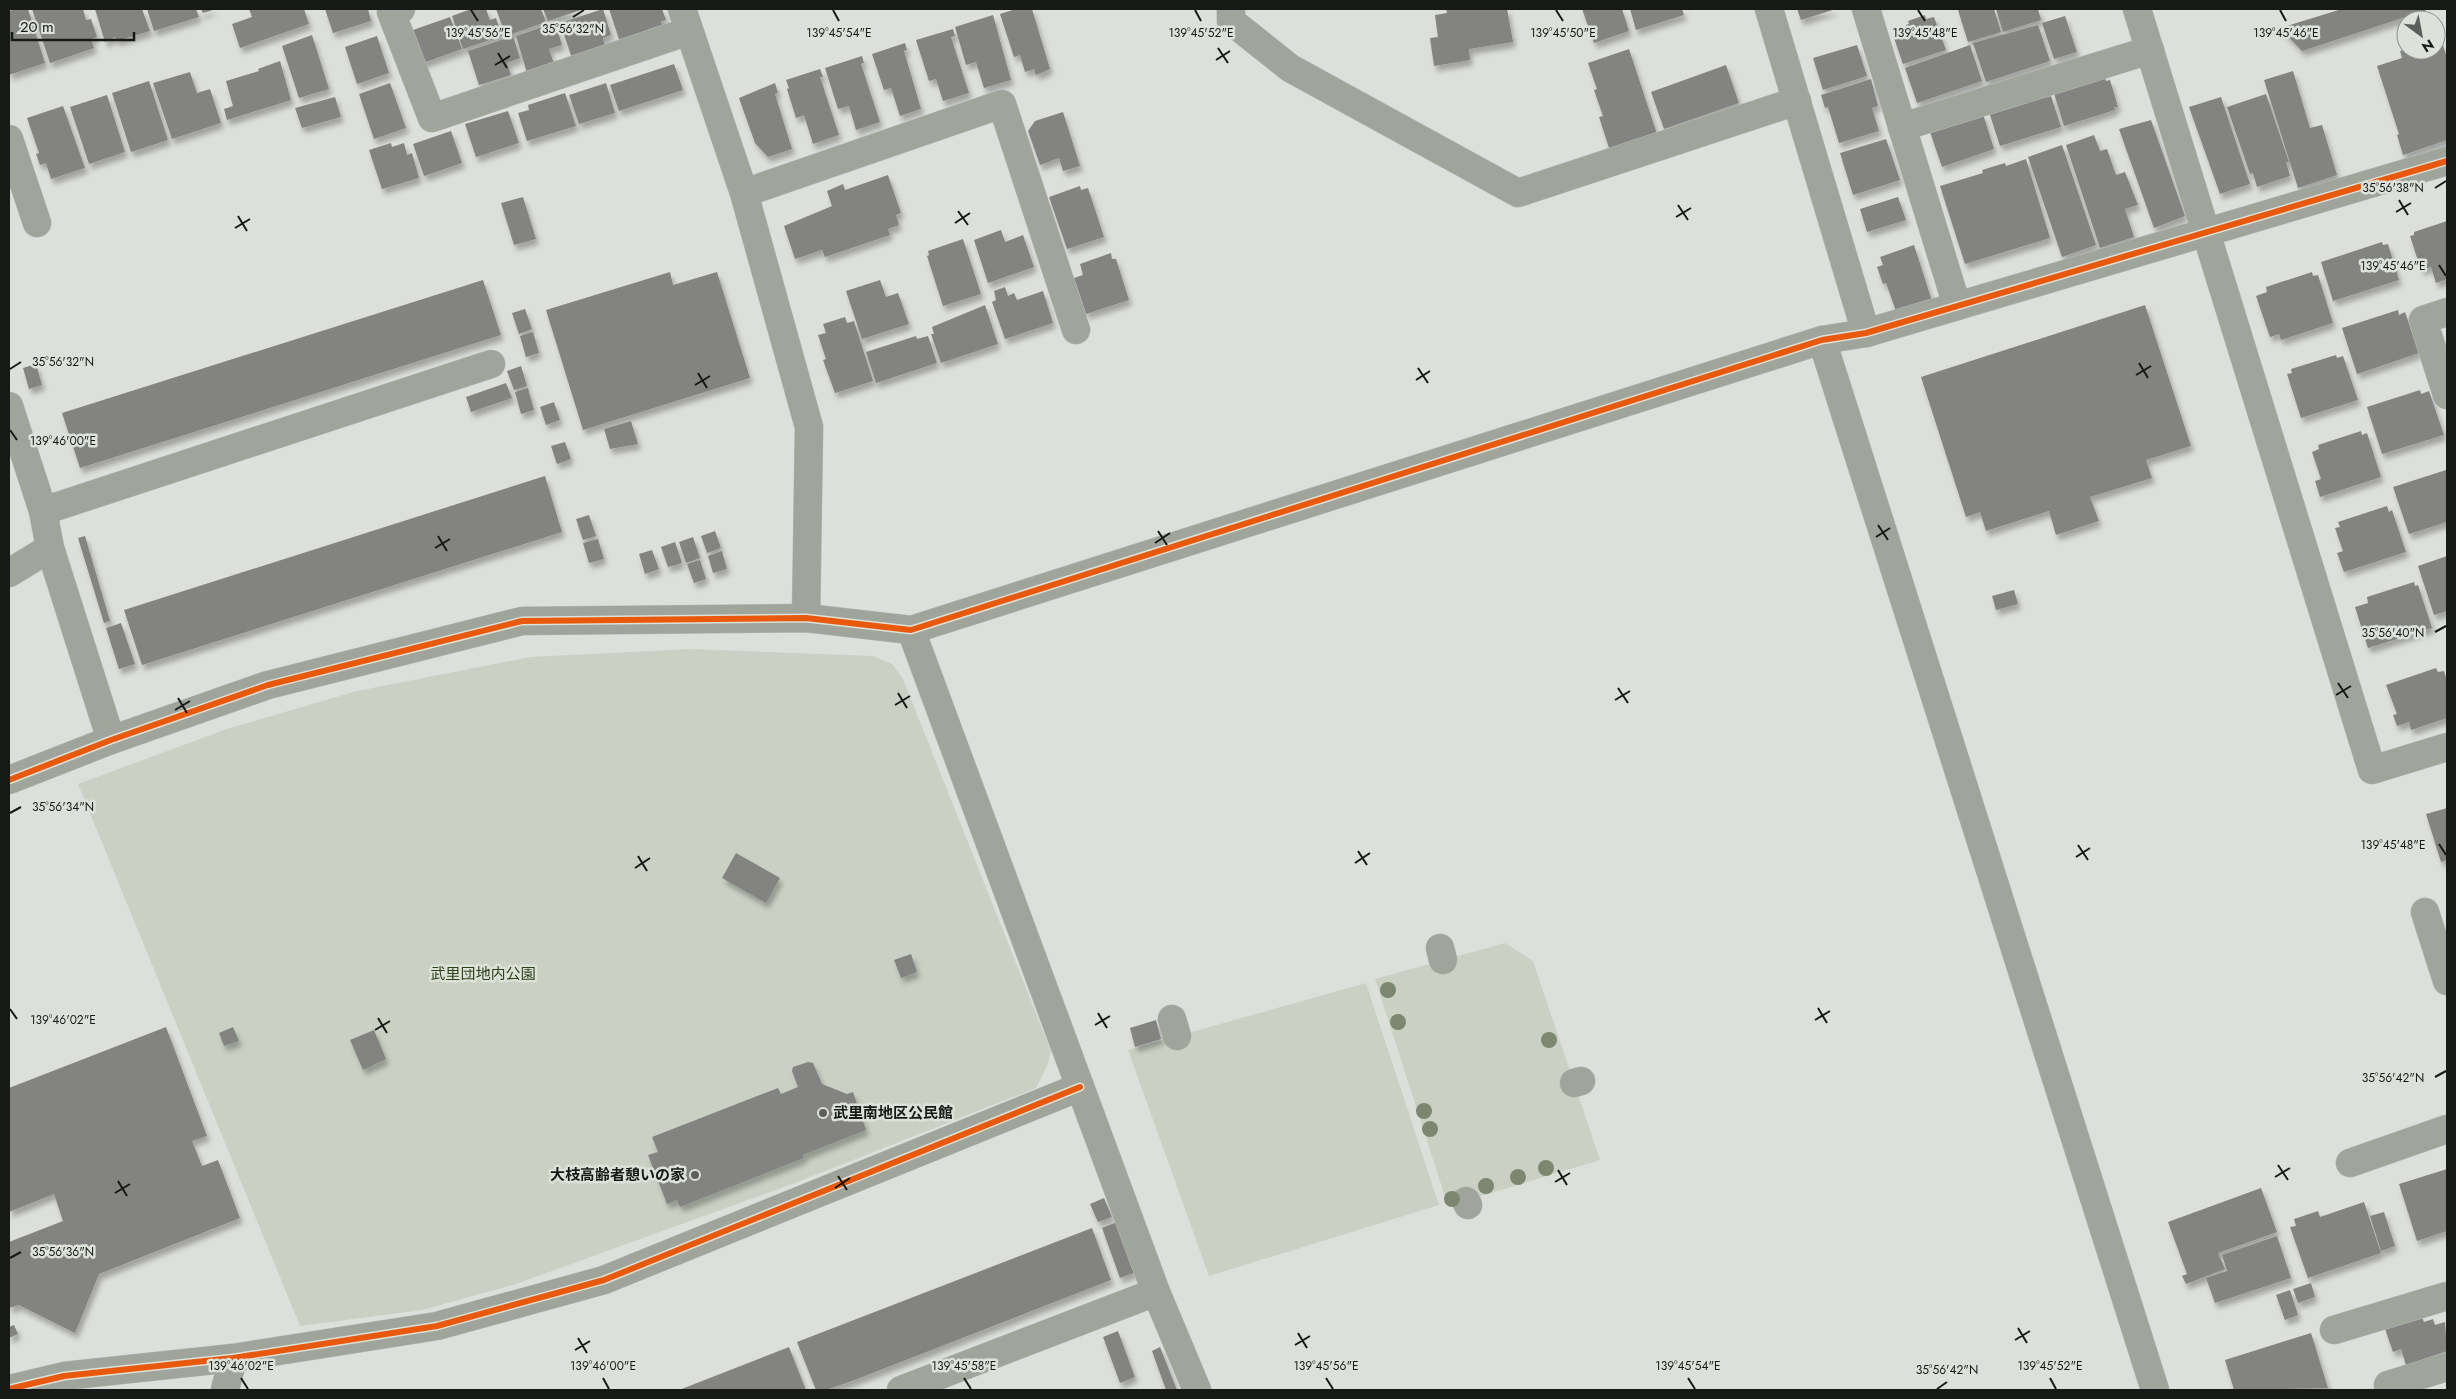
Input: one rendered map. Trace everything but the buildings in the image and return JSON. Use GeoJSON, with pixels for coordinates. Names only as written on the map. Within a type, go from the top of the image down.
{"type":"FeatureCollection","features":[{"type":"Feature","properties":{"kind":"street"},"geometry":{"type":"LineString","coordinates":[[401,9],[391,12],[432,118],[685,20],[744,193],[809,427],[806,618]]}},
{"type":"Feature","properties":{"kind":"street"},"geometry":{"type":"LineString","coordinates":[[1231,9],[1231,21],[1290,68],[1518,193],[1798,101]]}},
{"type":"Feature","properties":{"kind":"street"},"geometry":{"type":"LineString","coordinates":[[1769,9],[1866,333]]}},
{"type":"Feature","properties":{"kind":"street"},"geometry":{"type":"LineString","coordinates":[[2137,9],[2372,770],[2447,747]]}},
{"type":"Feature","properties":{"kind":"street"},"geometry":{"type":"LineString","coordinates":[[1873,11],[1902,127],[1957,306]]}},
{"type":"Feature","properties":{"kind":"street"},"geometry":{"type":"LineString","coordinates":[[1902,127],[2150,50]]}},
{"type":"Feature","properties":{"kind":"street"},"geometry":{"type":"LineString","coordinates":[[744,193],[1002,104],[1076,330]]}},
{"type":"Feature","properties":{"kind":"street"},"geometry":{"type":"LineString","coordinates":[[9,139],[37,223]]}},
{"type":"Feature","properties":{"kind":"street"},"geometry":{"type":"LineString","coordinates":[[9,780],[111,740],[268,685],[522,620],[806,618],[911,630],[1822,340],[1866,333],[2447,161]]}},
{"type":"Feature","properties":{"kind":"street"},"geometry":{"type":"LineString","coordinates":[[2447,312],[2422,320],[2447,396]]}},
{"type":"Feature","properties":{"kind":"street"},"geometry":{"type":"LineString","coordinates":[[1822,340],[2155,1390]]}},
{"type":"Feature","properties":{"kind":"street"},"geometry":{"type":"LineString","coordinates":[[43,511],[491,364]]}},
{"type":"Feature","properties":{"kind":"street"},"geometry":{"type":"LineString","coordinates":[[9,406],[43,511],[50,548],[111,740]]}},
{"type":"Feature","properties":{"kind":"street"},"geometry":{"type":"LineString","coordinates":[[9,573],[50,548]]}},
{"type":"Feature","properties":{"kind":"street"},"geometry":{"type":"LineString","coordinates":[[911,630],[1156,1292],[1197,1390]]}},
{"type":"Feature","properties":{"kind":"street"},"geometry":{"type":"LineString","coordinates":[[2425,912],[2447,981]]}},
{"type":"Feature","properties":{"kind":"street"},"geometry":{"type":"LineString","coordinates":[[9,1389],[64,1376],[233,1358],[437,1326],[604,1280],[1080,1087]]}},
{"type":"Feature","properties":{"kind":"street"},"geometry":{"type":"LineString","coordinates":[[2350,1163],[2447,1129]]}},
{"type":"Feature","properties":{"kind":"street"},"geometry":{"type":"LineString","coordinates":[[901,1390],[1156,1292]]}},
{"type":"Feature","properties":{"kind":"street"},"geometry":{"type":"LineString","coordinates":[[2334,1330],[2447,1296]]}},
{"type":"Feature","properties":{"kind":"street"},"geometry":{"type":"LineString","coordinates":[[225,1390],[233,1358]]}},
{"type":"Feature","properties":{"kind":"street"},"geometry":{"type":"LineString","coordinates":[[2388,1385],[2447,1367]]}},
{"type":"Feature","properties":{"kind":"green space","name":"武里団地内公園"},"geometry":{"type":"Polygon","coordinates":[[[690,649],[873,656],[892,664],[903,679],[1051,1051],[1048,1064],[1036,1088],[795,1183],[516,1284],[422,1310],[300,1326],[78,784],[227,729],[357,691],[531,657],[690,649]]]}},
{"type":"Feature","properties":{"kind":"green space"},"geometry":{"type":"Polygon","coordinates":[[[1505,943],[1533,961],[1600,1160],[1448,1206],[1375,979],[1505,943]]]}},
{"type":"Feature","properties":{"kind":"green space"},"geometry":{"type":"Polygon","coordinates":[[[1366,983],[1439,1205],[1209,1276],[1128,1050],[1366,983]]]}},
{"type":"Feature","properties":{"kind":"cycle path"},"geometry":{"type":"LineString","coordinates":[[9,780],[111,740],[268,685],[522,621],[806,618],[911,630],[1822,340],[1866,333],[2447,161]]}},
{"type":"Feature","properties":{"kind":"cycle path"},"geometry":{"type":"LineString","coordinates":[[9,1389],[64,1376],[233,1358],[437,1326],[604,1280],[1080,1087]]}},
{"type":"Feature","properties":{"kind":"place","name":"武里南地区公民館"},"geometry":{"type":"Point","coordinates":[823,1113]}},
{"type":"Feature","properties":{"kind":"place","name":"大枝高齢者憩いの家"},"geometry":{"type":"Point","coordinates":[695,1175]}}]}
